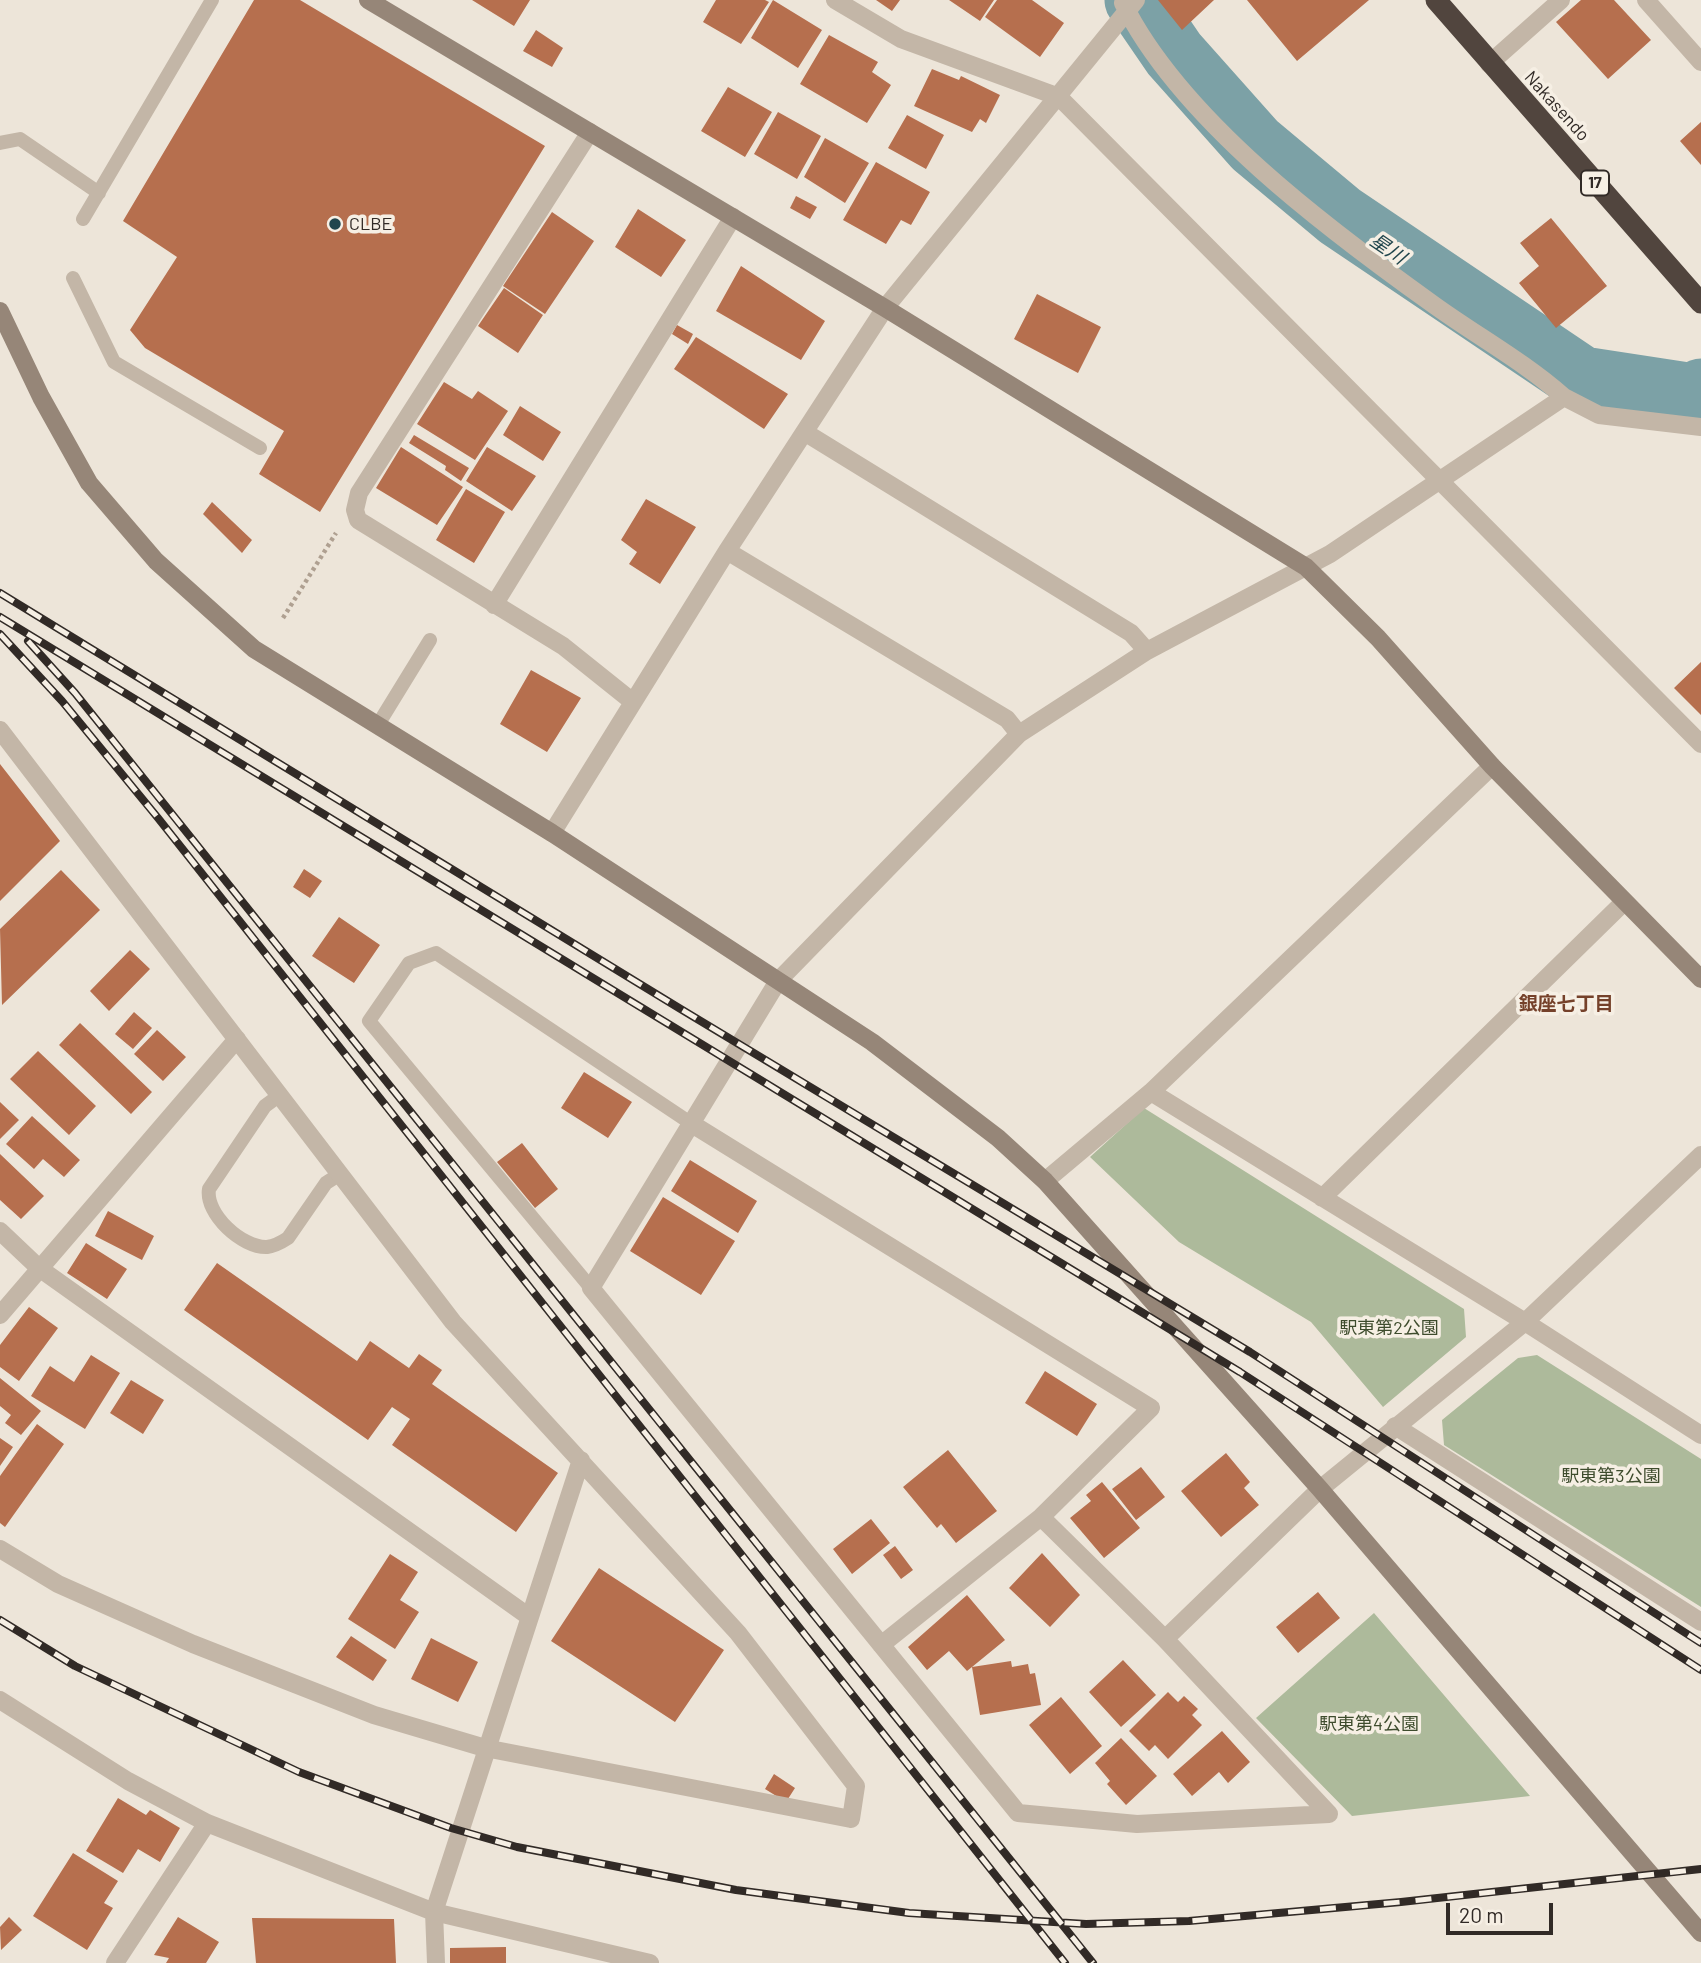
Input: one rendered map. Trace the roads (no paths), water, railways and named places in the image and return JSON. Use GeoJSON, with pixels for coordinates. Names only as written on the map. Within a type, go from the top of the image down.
{"type":"FeatureCollection","features":[{"type":"Feature","properties":{"kind":"highway","name":"Nakasendo"},"geometry":{"type":"LineString","coordinates":[[1436,0],[1489,64],[1701,303]]}},
{"type":"Feature","properties":{"kind":"street"},"geometry":{"type":"LineString","coordinates":[[835,0],[901,39],[1059,97],[1438,482],[1701,744]]}},
{"type":"Feature","properties":{"kind":"street"},"geometry":{"type":"LineString","coordinates":[[1489,64],[1561,0]]}},
{"type":"Feature","properties":{"kind":"street"},"geometry":{"type":"LineString","coordinates":[[1646,0],[1701,62]]}},
{"type":"Feature","properties":{"kind":"street"},"geometry":{"type":"LineString","coordinates":[[379,3],[885,308],[1306,567],[1378,638],[1492,766],[1701,979]]}},
{"type":"Feature","properties":{"kind":"street"},"geometry":{"type":"LineString","coordinates":[[552,833],[727,551],[885,308],[1059,97],[1130,4]]}},
{"type":"Feature","properties":{"kind":"street"},"geometry":{"type":"LineString","coordinates":[[1130,4],[1145,42],[1199,108],[1299,203],[1435,306],[1534,370],[1564,397],[1599,415],[1701,427]]}},
{"type":"Feature","properties":{"kind":"street"},"geometry":{"type":"LineString","coordinates":[[590,132],[359,493],[355,510],[358,520],[563,646],[633,702]]}},
{"type":"Feature","properties":{"kind":"street"},"geometry":{"type":"LineString","coordinates":[[494,605],[733,217]]}},
{"type":"Feature","properties":{"kind":"street"},"geometry":{"type":"LineString","coordinates":[[0,311],[41,397],[89,483],[156,561],[254,649],[379,723],[552,833],[872,1042],[998,1138],[1045,1181],[1320,1489],[1701,1933]]}},
{"type":"Feature","properties":{"kind":"street"},"geometry":{"type":"LineString","coordinates":[[1041,1517],[1164,1639],[1329,1814],[1136,1824],[1018,1814],[591,1288],[778,981],[1019,734],[1147,651],[1306,567],[1564,397]]}},
{"type":"Feature","properties":{"kind":"street"},"geometry":{"type":"LineString","coordinates":[[806,433],[1131,633],[1147,651]]}},
{"type":"Feature","properties":{"kind":"street"},"geometry":{"type":"LineString","coordinates":[[727,551],[1007,719],[1019,734]]}},
{"type":"Feature","properties":{"kind":"street"},"geometry":{"type":"LineString","coordinates":[[0,730],[453,1322],[738,1633],[856,1787],[851,1819],[485,1748],[374,1714],[194,1644],[58,1584],[0,1549]]}},
{"type":"Feature","properties":{"kind":"street"},"geometry":{"type":"LineString","coordinates":[[1045,1181],[1151,1092],[1492,766]]}},
{"type":"Feature","properties":{"kind":"street"},"geometry":{"type":"LineString","coordinates":[[1322,1198],[1624,902]]}},
{"type":"Feature","properties":{"kind":"street"},"geometry":{"type":"LineString","coordinates":[[0,1315],[237,1039]]}},
{"type":"Feature","properties":{"kind":"street"},"geometry":{"type":"LineString","coordinates":[[1151,1092],[1525,1322],[1701,1435]]}},
{"type":"Feature","properties":{"kind":"street"},"geometry":{"type":"LineString","coordinates":[[692,1124],[1151,1408],[1041,1517],[881,1645]]}},
{"type":"Feature","properties":{"kind":"street"},"geometry":{"type":"LineString","coordinates":[[1164,1639],[1320,1489],[1525,1322],[1701,1155]]}},
{"type":"Feature","properties":{"kind":"street"},"geometry":{"type":"LineString","coordinates":[[0,1231],[39,1268],[528,1616]]}},
{"type":"Feature","properties":{"kind":"street"},"geometry":{"type":"LineString","coordinates":[[1395,1426],[1701,1622]]}},
{"type":"Feature","properties":{"kind":"street"},"geometry":{"type":"LineString","coordinates":[[436,1963],[434,1912],[485,1748],[581,1460]]}},
{"type":"Feature","properties":{"kind":"street"},"geometry":{"type":"LineString","coordinates":[[0,1700],[128,1781],[208,1823],[434,1912],[650,1963]]}},
{"type":"Feature","properties":{"kind":"street"},"geometry":{"type":"LineString","coordinates":[[115,1963],[208,1823]]}},
{"type":"Feature","properties":{"kind":"lane"},"geometry":{"type":"LineString","coordinates":[[83,219],[212,0]]}},
{"type":"Feature","properties":{"kind":"lane"},"geometry":{"type":"LineString","coordinates":[[0,143],[20,139],[99,193]]}},
{"type":"Feature","properties":{"kind":"lane"},"geometry":{"type":"LineString","coordinates":[[73,278],[114,362],[260,448]]}},
{"type":"Feature","properties":{"kind":"lane"},"geometry":{"type":"LineString","coordinates":[[379,723],[430,640]]}},
{"type":"Feature","properties":{"kind":"lane"},"geometry":{"type":"LineString","coordinates":[[591,1288],[369,1021],[409,963],[436,953],[692,1124]]}},
{"type":"Feature","properties":{"kind":"lane"},"geometry":{"type":"LineString","coordinates":[[280,1095],[265,1106],[209,1189],[207,1200],[217,1219],[253,1244],[267,1247],[278,1244],[288,1238],[326,1183],[340,1174]]}},
{"type":"Feature","properties":{"kind":"waterway","name":"星川"},"geometry":{"type":"LineString","coordinates":[[1137,0],[1174,54],[1255,145],[1340,216],[1582,379],[1693,396],[1701,391]]}},
{"type":"Feature","properties":{"kind":"railway"},"geometry":{"type":"LineString","coordinates":[[0,593],[679,1008],[1250,1352],[1701,1643]]}},
{"type":"Feature","properties":{"kind":"railway"},"geometry":{"type":"LineString","coordinates":[[0,617],[1240,1372],[1701,1670]]}},
{"type":"Feature","properties":{"kind":"railway"},"geometry":{"type":"LineString","coordinates":[[0,634],[62,701],[158,818],[1065,1963]]}},
{"type":"Feature","properties":{"kind":"railway"},"geometry":{"type":"LineString","coordinates":[[28,641],[75,693],[1093,1963]]}},
{"type":"Feature","properties":{"kind":"railway"},"geometry":{"type":"LineString","coordinates":[[0,1620],[75,1666],[299,1772],[451,1828],[517,1847],[736,1890],[909,1913],[1086,1924],[1189,1921],[1401,1902],[1701,1869]]}},
{"type":"Feature","properties":{"kind":"place","name":"CLBE"},"geometry":{"type":"Point","coordinates":[335,224]}},
{"type":"Feature","properties":{"kind":"district","name":"銀座七丁目"},"geometry":{"type":"Point","coordinates":[1566,1004]}},
{"type":"Feature","properties":{"kind":"park label","name":"駅東第2公園"},"geometry":{"type":"Point","coordinates":[1389,1328]}},
{"type":"Feature","properties":{"kind":"park label","name":"駅東第3公園"},"geometry":{"type":"Point","coordinates":[1611,1476]}},
{"type":"Feature","properties":{"kind":"park label","name":"駅東第4公園"},"geometry":{"type":"Point","coordinates":[1369,1724]}}]}
